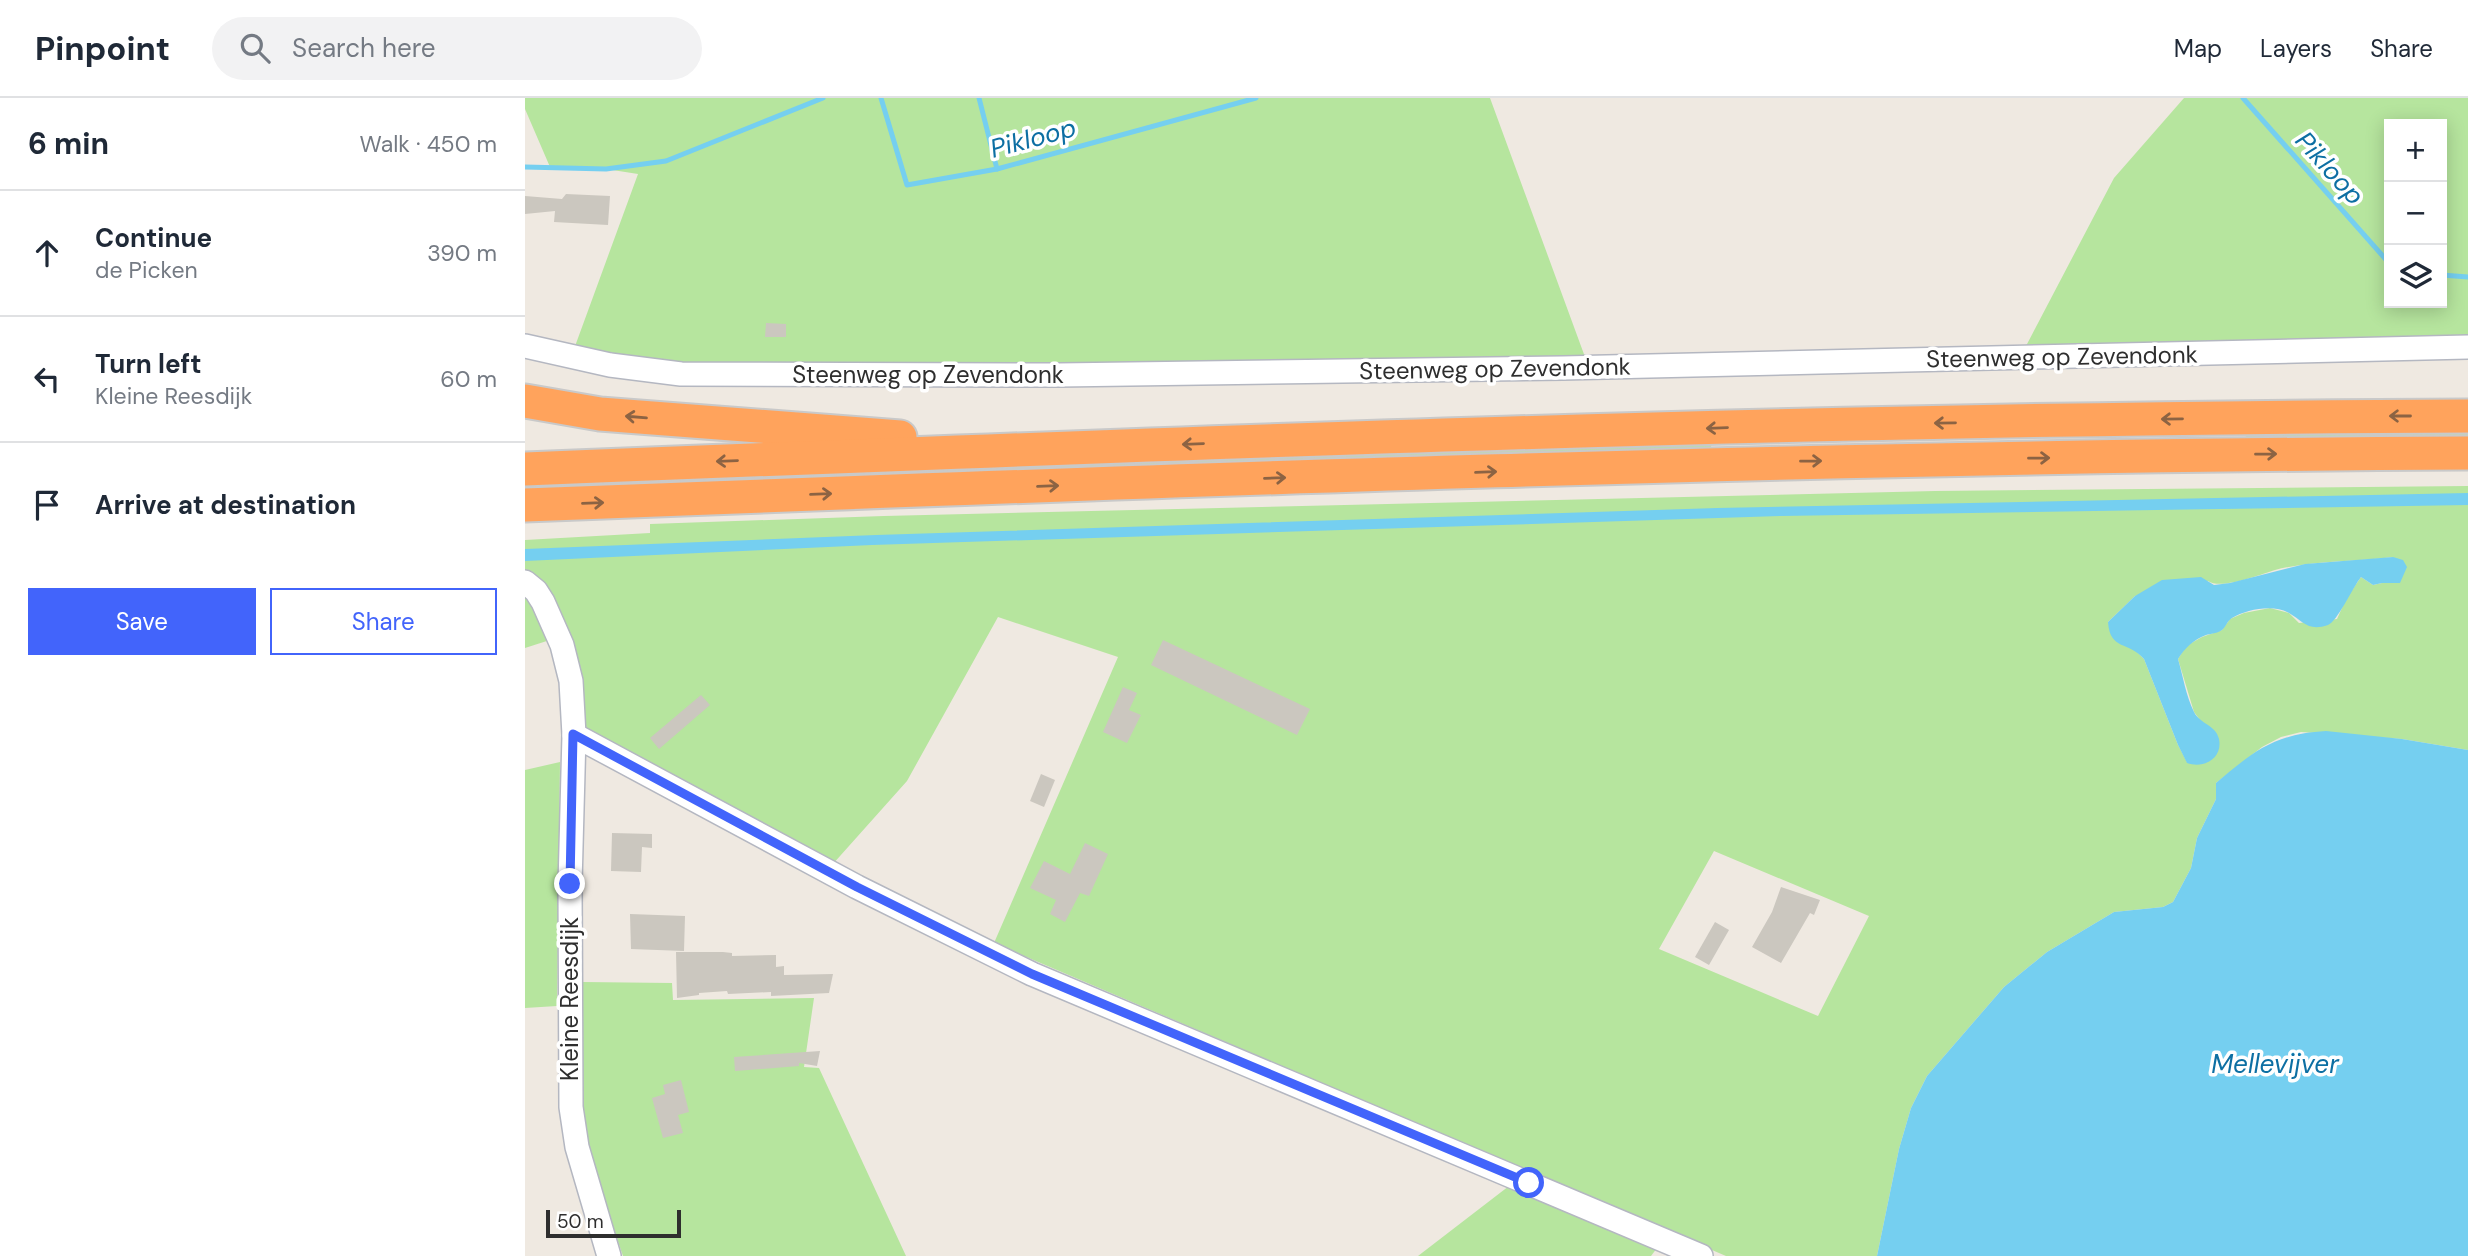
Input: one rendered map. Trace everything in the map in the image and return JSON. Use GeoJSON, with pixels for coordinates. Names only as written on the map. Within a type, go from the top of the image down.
{"type":"FeatureCollection","features":[{"type":"Feature","properties":{"kind":"highway"},"geometry":{"type":"LineString","coordinates":[[525,401],[600,414],[746,427],[887,434],[912,440],[942,453]]}},
{"type":"Feature","properties":{"kind":"highway"},"geometry":{"type":"LineString","coordinates":[[525,469],[1809,425],[2468,416]]}},
{"type":"Feature","properties":{"kind":"highway"},"geometry":{"type":"LineString","coordinates":[[525,505],[1798,461],[2468,453]]}},
{"type":"Feature","properties":{"kind":"street","name":"Steenweg op Zevendonk"},"geometry":{"type":"LineString","coordinates":[[525,346],[610,365],[681,374],[1017,375],[1563,369],[2468,347]]}},
{"type":"Feature","properties":{"kind":"street","name":"Kleine Reesdijk"},"geometry":{"type":"LineString","coordinates":[[525,582],[536,591],[543,602],[562,645],[571,681],[571,1107],[577,1147],[608,1256]]}},
{"type":"Feature","properties":{"kind":"street"},"geometry":{"type":"LineString","coordinates":[[573,734],[857,887],[1032,974],[1701,1256]]}},
{"type":"Feature","properties":{"kind":"green space"},"geometry":{"type":"Polygon","coordinates":[[[525,98],[1490,98],[1585,357],[1358,364],[714,367],[574,349],[638,174],[606,169],[550,167],[525,109],[525,98]]]}},
{"type":"Feature","properties":{"kind":"green space"},"geometry":{"type":"Polygon","coordinates":[[[2184,98],[2468,98],[2468,337],[2026,346],[2114,178],[2184,98]]]}},
{"type":"Feature","properties":{"kind":"green space"},"geometry":{"type":"Polygon","coordinates":[[[2468,429],[2468,438],[2244,439],[2251,430],[2468,429]]]}},
{"type":"Feature","properties":{"kind":"green space"},"geometry":{"type":"Polygon","coordinates":[[[1710,441],[1712,451],[525,493],[525,483],[1710,441]]]}},
{"type":"Feature","properties":{"kind":"green space"},"geometry":{"type":"Polygon","coordinates":[[[2468,486],[2468,750],[2402,739],[2301,732],[2281,737],[2262,747],[2216,783],[2216,799],[2197,838],[2191,868],[2173,902],[2163,907],[2114,912],[2047,952],[2004,987],[1927,1076],[1911,1108],[1899,1149],[1877,1256],[1726,1256],[994,943],[1118,657],[998,617],[907,781],[832,865],[587,729],[536,578],[525,569],[525,540],[650,533],[650,524],[1935,491],[2468,486]],[[2393,557],[2304,564],[2231,583],[2208,581],[2135,596],[2108,622],[2144,659],[2187,762],[2200,720],[2194,712],[2178,659],[2186,646],[2222,630],[2230,619],[2270,608],[2289,613],[2299,623],[2337,619],[2346,599],[2361,577],[2373,585],[2400,583],[2393,557]],[[1714,851],[1659,949],[1818,1016],[1869,916],[1714,851]]]}},
{"type":"Feature","properties":{"kind":"green space"},"geometry":{"type":"Polygon","coordinates":[[[525,590],[553,639],[525,648],[525,590]]]}},
{"type":"Feature","properties":{"kind":"green space"},"geometry":{"type":"Polygon","coordinates":[[[560,762],[557,1006],[525,1008],[525,770],[560,762]]]}},
{"type":"Feature","properties":{"kind":"green space"},"geometry":{"type":"Polygon","coordinates":[[[583,982],[672,983],[673,1000],[814,998],[804,1067],[819,1068],[906,1256],[623,1256],[595,1173],[583,1122],[579,1070],[583,982]]]}},
{"type":"Feature","properties":{"kind":"green space"},"geometry":{"type":"Polygon","coordinates":[[[1509,1186],[1657,1248],[1651,1256],[1418,1256],[1509,1186]]]}},
{"type":"Feature","properties":{"kind":"water"},"geometry":{"type":"Polygon","coordinates":[[[2468,493],[2468,505],[1781,516],[872,545],[525,561],[525,549],[876,535],[1717,508],[2468,493]]]}},
{"type":"Feature","properties":{"kind":"water"},"geometry":{"type":"Polygon","coordinates":[[[2393,557],[2403,560],[2407,567],[2400,583],[2373,585],[2361,577],[2336,618],[2328,625],[2315,627],[2283,610],[2261,609],[2232,618],[2222,630],[2201,637],[2187,648],[2178,659],[2189,699],[2197,716],[2215,731],[2219,739],[2218,752],[2206,763],[2187,763],[2144,659],[2116,642],[2110,631],[2108,622],[2135,596],[2162,580],[2201,577],[2214,585],[2305,564],[2393,557]]]}},
{"type":"Feature","properties":{"kind":"water","name":"Mellevijver"},"geometry":{"type":"Polygon","coordinates":[[[2326,731],[2402,739],[2468,750],[2468,1256],[1877,1256],[1899,1149],[1911,1108],[1927,1076],[2004,987],[2047,952],[2114,912],[2163,907],[2173,902],[2191,868],[2197,838],[2216,799],[2216,783],[2254,753],[2278,740],[2326,731]]]}},
{"type":"Feature","properties":{"kind":"building"},"geometry":{"type":"Polygon","coordinates":[[[566,194],[610,196],[608,225],[554,222],[555,211],[525,214],[525,196],[562,199],[566,194]]]}},
{"type":"Feature","properties":{"kind":"building"},"geometry":{"type":"Polygon","coordinates":[[[766,323],[786,324],[786,337],[765,337],[766,323]]]}},
{"type":"Feature","properties":{"kind":"building"},"geometry":{"type":"Polygon","coordinates":[[[1163,640],[1310,709],[1297,735],[1151,665],[1163,640]]]}},
{"type":"Feature","properties":{"kind":"building"},"geometry":{"type":"Polygon","coordinates":[[[1123,687],[1137,693],[1129,710],[1141,715],[1127,743],[1103,732],[1123,687]]]}},
{"type":"Feature","properties":{"kind":"building"},"geometry":{"type":"Polygon","coordinates":[[[701,695],[710,705],[659,749],[650,738],[701,695]]]}},
{"type":"Feature","properties":{"kind":"building"},"geometry":{"type":"Polygon","coordinates":[[[1041,774],[1055,780],[1044,807],[1030,801],[1041,774]]]}},
{"type":"Feature","properties":{"kind":"building"},"geometry":{"type":"Polygon","coordinates":[[[612,833],[652,834],[652,848],[642,847],[641,872],[611,871],[612,833]]]}},
{"type":"Feature","properties":{"kind":"building"},"geometry":{"type":"Polygon","coordinates":[[[1085,843],[1108,854],[1089,896],[1080,893],[1065,922],[1050,914],[1056,900],[1030,888],[1044,861],[1070,874],[1085,843]]]}},
{"type":"Feature","properties":{"kind":"building"},"geometry":{"type":"Polygon","coordinates":[[[1781,887],[1820,900],[1814,915],[1810,913],[1781,963],[1752,947],[1772,912],[1781,887]]]}},
{"type":"Feature","properties":{"kind":"building"},"geometry":{"type":"Polygon","coordinates":[[[630,914],[685,916],[684,951],[631,949],[630,914]]]}},
{"type":"Feature","properties":{"kind":"building"},"geometry":{"type":"Polygon","coordinates":[[[1715,922],[1729,930],[1709,965],[1695,957],[1715,922]]]}},
{"type":"Feature","properties":{"kind":"building"},"geometry":{"type":"Polygon","coordinates":[[[676,952],[723,952],[732,953],[732,956],[776,955],[776,967],[784,966],[784,975],[833,974],[829,993],[771,996],[771,992],[728,994],[727,991],[677,998],[676,952]]]}},
{"type":"Feature","properties":{"kind":"building"},"geometry":{"type":"Polygon","coordinates":[[[820,1051],[817,1066],[799,1063],[799,1066],[735,1071],[734,1057],[820,1051]]]}},
{"type":"Feature","properties":{"kind":"building"},"geometry":{"type":"Polygon","coordinates":[[[681,1080],[689,1112],[678,1115],[683,1133],[663,1138],[652,1098],[665,1094],[663,1085],[681,1080]]]}},
{"type":"Feature","properties":{"kind":"waterway","name":"Pikloop"},"geometry":{"type":"LineString","coordinates":[[525,167],[606,169],[666,161],[823,98]]}},
{"type":"Feature","properties":{"kind":"waterway","name":"Pikloop"},"geometry":{"type":"LineString","coordinates":[[881,98],[907,185],[997,169],[1256,98]]}},
{"type":"Feature","properties":{"kind":"waterway"},"geometry":{"type":"LineString","coordinates":[[979,98],[997,169]]}},
{"type":"Feature","properties":{"kind":"waterway","name":"Pikloop"},"geometry":{"type":"LineString","coordinates":[[2243,98],[2384,257]]}},
{"type":"Feature","properties":{"kind":"waterway","name":"Pikloop"},"geometry":{"type":"LineString","coordinates":[[2447,275],[2468,277]]}},
{"type":"Feature","properties":{"kind":"route"},"geometry":{"type":"LineString","coordinates":[[570,884],[573,734],[857,887],[1032,974],[1529,1183]]}}]}
